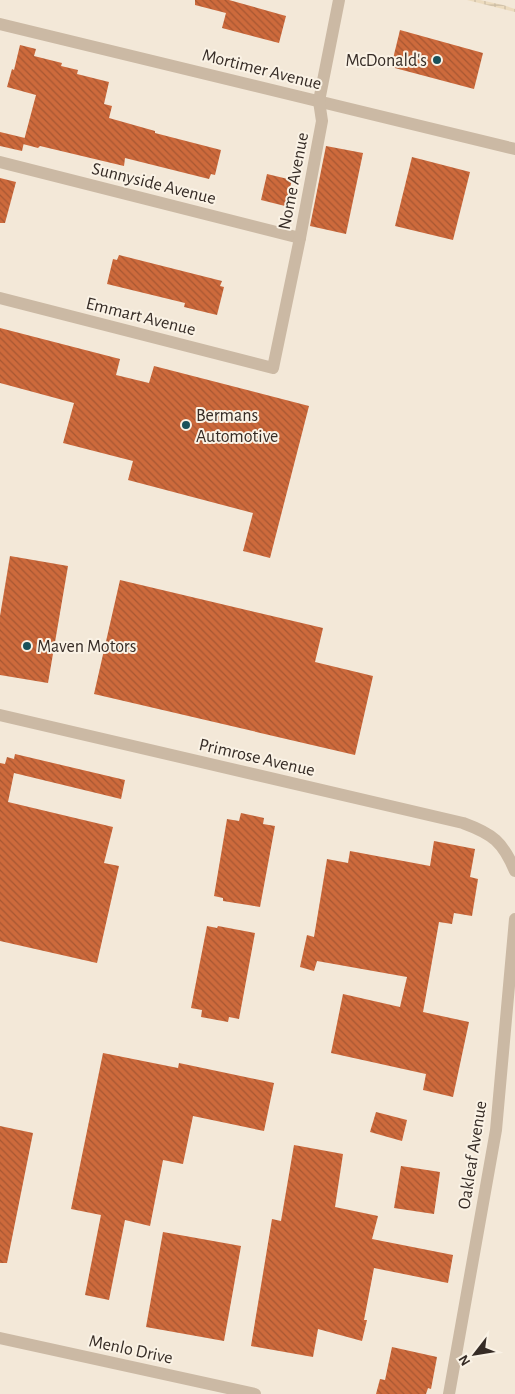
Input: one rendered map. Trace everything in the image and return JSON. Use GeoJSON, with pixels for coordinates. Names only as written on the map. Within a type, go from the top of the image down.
{"type":"FeatureCollection","features":[{"type":"Feature","properties":{"kind":"street","name":"Nome Avenue"},"geometry":{"type":"LineString","coordinates":[[273,368],[322,121],[319,101],[339,0]]}},
{"type":"Feature","properties":{"kind":"street","name":"Mortimer Avenue"},"geometry":{"type":"LineString","coordinates":[[0,24],[515,149]]}},
{"type":"Feature","properties":{"kind":"street","name":"Sunnyside Avenue"},"geometry":{"type":"LineString","coordinates":[[0,162],[300,238]]}},
{"type":"Feature","properties":{"kind":"street","name":"Emmart Avenue"},"geometry":{"type":"LineString","coordinates":[[0,298],[273,368]]}},
{"type":"Feature","properties":{"kind":"street","name":"Primrose Avenue"},"geometry":{"type":"LineString","coordinates":[[0,714],[463,823],[491,835],[502,845],[510,857],[515,871]]}},
{"type":"Feature","properties":{"kind":"street","name":"Oakleaf Avenue"},"geometry":{"type":"LineString","coordinates":[[448,1394],[496,1130],[515,919]]}},
{"type":"Feature","properties":{"kind":"street","name":"Menlo Drive"},"geometry":{"type":"LineString","coordinates":[[0,1338],[255,1394]]}},
{"type":"Feature","properties":{"kind":"shaded area"},"geometry":{"type":"Polygon","coordinates":[[[467,0],[480,0],[503,5],[515,9],[515,12],[467,0]]]}},
{"type":"Feature","properties":{"kind":"building"},"geometry":{"type":"Polygon","coordinates":[[[195,0],[229,0],[286,16],[279,43],[222,28],[226,13],[195,5],[195,0]]]}},
{"type":"Feature","properties":{"kind":"building","name":"McDonald's"},"geometry":{"type":"Polygon","coordinates":[[[400,30],[483,53],[474,89],[391,67],[400,30]]]}},
{"type":"Feature","properties":{"kind":"building"},"geometry":{"type":"Polygon","coordinates":[[[20,45],[36,49],[34,56],[62,63],[61,66],[78,70],[77,74],[109,82],[104,104],[112,106],[109,118],[155,131],[155,133],[221,150],[215,175],[211,174],[209,179],[125,158],[124,166],[40,146],[38,148],[23,144],[36,95],[7,87],[12,69],[14,70],[20,45]]]}},
{"type":"Feature","properties":{"kind":"building"},"geometry":{"type":"Polygon","coordinates":[[[0,132],[25,138],[22,151],[0,146],[0,132]]]}},
{"type":"Feature","properties":{"kind":"building"},"geometry":{"type":"Polygon","coordinates":[[[326,146],[363,153],[346,234],[310,226],[326,146]]]}},
{"type":"Feature","properties":{"kind":"building"},"geometry":{"type":"Polygon","coordinates":[[[412,157],[470,172],[453,240],[395,226],[412,157]]]}},
{"type":"Feature","properties":{"kind":"building"},"geometry":{"type":"Polygon","coordinates":[[[267,174],[292,180],[285,206],[261,200],[267,174]]]}},
{"type":"Feature","properties":{"kind":"building"},"geometry":{"type":"Polygon","coordinates":[[[0,178],[16,182],[5,223],[0,223],[0,178]]]}},
{"type":"Feature","properties":{"kind":"building"},"geometry":{"type":"Polygon","coordinates":[[[119,255],[222,281],[220,286],[224,287],[217,315],[184,307],[185,303],[107,284],[113,259],[117,260],[119,255]]]}},
{"type":"Feature","properties":{"kind":"building","name":"Bermans Automotive"},"geometry":{"type":"Polygon","coordinates":[[[0,328],[120,359],[116,375],[149,383],[154,366],[309,406],[270,558],[243,551],[253,513],[128,480],[133,461],[63,443],[74,403],[0,383],[0,328]]]}},
{"type":"Feature","properties":{"kind":"building","name":"Maven Motors"},"geometry":{"type":"Polygon","coordinates":[[[10,556],[68,566],[48,683],[0,675],[0,616],[10,556]]]}},
{"type":"Feature","properties":{"kind":"building"},"geometry":{"type":"Polygon","coordinates":[[[120,580],[323,628],[315,662],[373,676],[355,755],[94,694],[120,580]]]}},
{"type":"Feature","properties":{"kind":"building"},"geometry":{"type":"Polygon","coordinates":[[[15,754],[125,780],[121,799],[14,773],[8,802],[113,827],[104,863],[119,866],[97,963],[0,941],[0,763],[5,764],[7,757],[14,759],[15,754]]]}},
{"type":"Feature","properties":{"kind":"building"},"geometry":{"type":"Polygon","coordinates":[[[241,813],[264,818],[263,824],[275,826],[260,907],[223,901],[223,898],[214,896],[227,819],[239,821],[241,813]]]}},
{"type":"Feature","properties":{"kind":"building"},"geometry":{"type":"Polygon","coordinates":[[[434,841],[475,849],[470,877],[478,879],[472,916],[454,913],[452,924],[439,922],[423,1012],[469,1022],[453,1097],[423,1090],[426,1074],[331,1053],[343,994],[400,1007],[407,977],[317,961],[314,971],[300,967],[307,935],[314,937],[327,859],[348,863],[350,851],[430,866],[434,841]]]}},
{"type":"Feature","properties":{"kind":"building"},"geometry":{"type":"Polygon","coordinates":[[[207,926],[217,928],[218,926],[255,933],[239,1019],[229,1017],[228,1022],[201,1017],[202,1010],[191,1008],[207,926]]]}},
{"type":"Feature","properties":{"kind":"building"},"geometry":{"type":"Polygon","coordinates":[[[103,1053],[178,1068],[179,1063],[274,1083],[264,1131],[193,1116],[183,1164],[163,1160],[150,1226],[125,1220],[109,1300],[85,1295],[101,1215],[71,1209],[103,1053]]]}},
{"type":"Feature","properties":{"kind":"building"},"geometry":{"type":"Polygon","coordinates":[[[376,1112],[407,1120],[402,1141],[370,1132],[376,1112]]]}},
{"type":"Feature","properties":{"kind":"building"},"geometry":{"type":"Polygon","coordinates":[[[0,1126],[33,1133],[7,1263],[0,1263],[0,1126]]]}},
{"type":"Feature","properties":{"kind":"building"},"geometry":{"type":"Polygon","coordinates":[[[294,1145],[343,1154],[335,1207],[378,1216],[372,1239],[453,1255],[448,1283],[374,1268],[364,1320],[367,1320],[362,1341],[318,1329],[313,1357],[251,1346],[272,1219],[281,1221],[294,1145]]]}},
{"type":"Feature","properties":{"kind":"building"},"geometry":{"type":"Polygon","coordinates":[[[401,1166],[440,1172],[434,1214],[394,1208],[401,1166]]]}},
{"type":"Feature","properties":{"kind":"building"},"geometry":{"type":"Polygon","coordinates":[[[163,1232],[241,1246],[224,1341],[146,1327],[163,1232]]]}},
{"type":"Feature","properties":{"kind":"building"},"geometry":{"type":"Polygon","coordinates":[[[392,1347],[437,1357],[431,1389],[428,1388],[426,1394],[376,1394],[380,1379],[385,1380],[392,1347]]]}},
{"type":"Feature","properties":{"kind":"place","name":"McDonald's"},"geometry":{"type":"Point","coordinates":[437,60]}},
{"type":"Feature","properties":{"kind":"place","name":"Bermans Automotive"},"geometry":{"type":"Point","coordinates":[186,425]}},
{"type":"Feature","properties":{"kind":"place","name":"Maven Motors"},"geometry":{"type":"Point","coordinates":[27,646]}}]}
